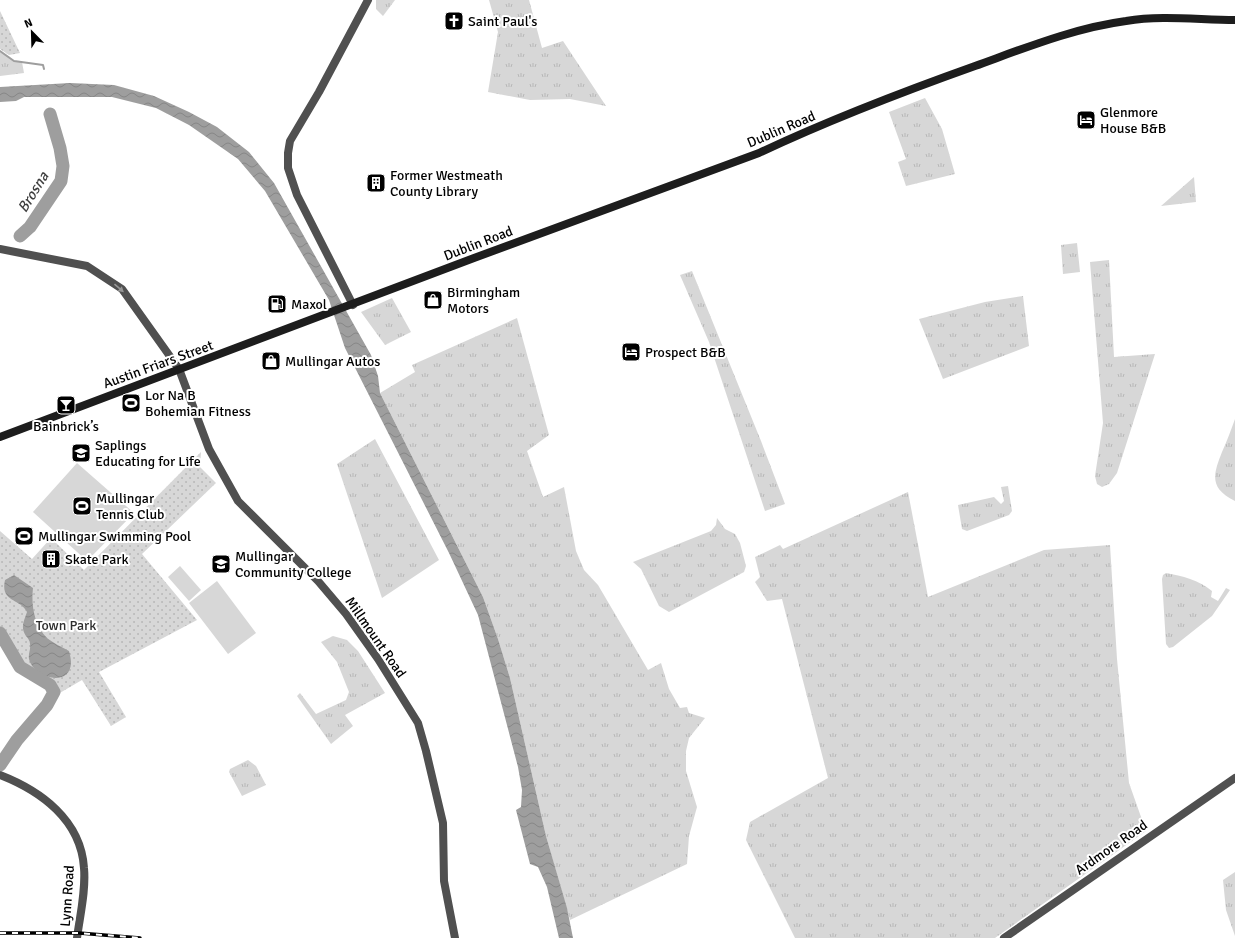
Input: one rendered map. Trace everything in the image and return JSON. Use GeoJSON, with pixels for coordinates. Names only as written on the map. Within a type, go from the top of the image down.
{"type":"FeatureCollection","features":[{"type":"Feature","properties":{"kind":"main road","name":"Dublin Road"},"geometry":{"type":"LineString","coordinates":[[325,315],[759,153],[794,137],[915,88],[1081,29],[1127,20],[1235,20]]}},
{"type":"Feature","properties":{"kind":"main road","name":"Austin Friars Street"},"geometry":{"type":"LineString","coordinates":[[0,437],[325,315]]}},
{"type":"Feature","properties":{"kind":"street"},"geometry":{"type":"LineString","coordinates":[[349,306],[297,195],[288,168],[288,153],[290,141],[320,92],[368,0]]}},
{"type":"Feature","properties":{"kind":"street","name":"Millmount Road"},"geometry":{"type":"LineString","coordinates":[[0,249],[87,266],[122,289],[179,369],[209,449],[238,501],[318,581],[346,614],[378,659],[418,723],[443,823],[444,881],[455,938]]}},
{"type":"Feature","properties":{"kind":"street","name":"Lynn Road"},"geometry":{"type":"LineString","coordinates":[[0,776],[24,786],[44,797],[56,808],[75,836],[81,850],[84,868],[82,906],[77,938]]}},
{"type":"Feature","properties":{"kind":"street","name":"Ardmore Road"},"geometry":{"type":"LineString","coordinates":[[1004,938],[1235,778]]}},
{"type":"Feature","properties":{"kind":"green space"},"geometry":{"type":"Polygon","coordinates":[[[376,0],[395,0],[383,16],[376,9],[376,0]]]}},
{"type":"Feature","properties":{"kind":"green space"},"geometry":{"type":"Polygon","coordinates":[[[489,0],[529,0],[542,48],[563,41],[606,106],[570,99],[530,100],[488,92],[498,32],[489,0]]]}},
{"type":"Feature","properties":{"kind":"green space"},"geometry":{"type":"Polygon","coordinates":[[[0,11],[20,53],[9,55],[0,49],[0,11]]]}},
{"type":"Feature","properties":{"kind":"green space"},"geometry":{"type":"Polygon","coordinates":[[[0,51],[14,61],[22,62],[24,73],[0,76],[0,51]]]}},
{"type":"Feature","properties":{"kind":"green space"},"geometry":{"type":"Polygon","coordinates":[[[925,98],[942,129],[955,174],[906,186],[898,162],[906,159],[889,112],[925,98]]]}},
{"type":"Feature","properties":{"kind":"green space"},"geometry":{"type":"Polygon","coordinates":[[[1194,177],[1196,202],[1161,206],[1194,177]]]}},
{"type":"Feature","properties":{"kind":"green space"},"geometry":{"type":"Polygon","coordinates":[[[1077,243],[1080,272],[1063,274],[1061,245],[1077,243]]]}},
{"type":"Feature","properties":{"kind":"green space"},"geometry":{"type":"Polygon","coordinates":[[[1109,260],[1114,357],[1155,354],[1117,473],[1109,484],[1102,487],[1097,484],[1095,476],[1103,423],[1090,262],[1109,260]]]}},
{"type":"Feature","properties":{"kind":"green space"},"geometry":{"type":"Polygon","coordinates":[[[692,271],[785,504],[765,511],[709,342],[680,275],[692,271]]]}},
{"type":"Feature","properties":{"kind":"green space"},"geometry":{"type":"Polygon","coordinates":[[[1023,296],[1029,346],[943,379],[919,319],[985,302],[1023,296]]]}},
{"type":"Feature","properties":{"kind":"green space"},"geometry":{"type":"Polygon","coordinates":[[[392,298],[411,332],[385,345],[361,312],[392,298]]]}},
{"type":"Feature","properties":{"kind":"green space"},"geometry":{"type":"Polygon","coordinates":[[[517,318],[549,435],[527,451],[543,497],[564,487],[576,551],[584,570],[598,585],[648,670],[661,663],[669,689],[680,708],[687,707],[689,713],[705,718],[689,738],[686,751],[686,771],[697,807],[689,836],[687,864],[570,920],[546,836],[510,678],[483,597],[380,393],[415,372],[412,365],[517,318]]]}},
{"type":"Feature","properties":{"kind":"green space"},"geometry":{"type":"Polygon","coordinates":[[[1235,419],[1235,501],[1221,491],[1217,486],[1215,474],[1235,419]]]}},
{"type":"Feature","properties":{"kind":"green space"},"geometry":{"type":"Polygon","coordinates":[[[375,439],[439,560],[382,598],[337,464],[375,439]]]}},
{"type":"Feature","properties":{"kind":"green space","name":"Town Park"},"geometry":{"type":"Polygon","coordinates":[[[201,452],[200,467],[216,483],[142,554],[197,620],[99,672],[126,717],[111,726],[82,680],[58,694],[50,683],[21,663],[0,629],[0,531],[32,559],[51,538],[84,570],[201,452]]]}},
{"type":"Feature","properties":{"kind":"green space","name":"Mullingar Tennis Club"},"geometry":{"type":"Polygon","coordinates":[[[77,463],[134,513],[87,561],[33,512],[77,463]]]}},
{"type":"Feature","properties":{"kind":"green space"},"geometry":{"type":"Polygon","coordinates":[[[1008,486],[1012,511],[1009,515],[967,531],[962,529],[958,505],[994,497],[1001,504],[1004,501],[1001,487],[1008,486]]]}},
{"type":"Feature","properties":{"kind":"green space"},"geometry":{"type":"Polygon","coordinates":[[[908,492],[928,597],[1044,550],[1110,545],[1117,659],[1129,783],[1146,831],[995,938],[795,938],[746,840],[750,822],[828,778],[782,599],[767,601],[755,582],[760,577],[755,557],[780,545],[783,549],[908,492]]]}},
{"type":"Feature","properties":{"kind":"green space"},"geometry":{"type":"Polygon","coordinates":[[[717,518],[725,529],[735,534],[740,543],[746,566],[744,572],[669,612],[659,606],[641,569],[633,562],[711,531],[716,525],[717,518]]]}},
{"type":"Feature","properties":{"kind":"green space"},"geometry":{"type":"Polygon","coordinates":[[[180,566],[201,590],[189,601],[168,577],[180,566]]]}},
{"type":"Feature","properties":{"kind":"green space"},"geometry":{"type":"Polygon","coordinates":[[[1166,573],[1184,577],[1202,584],[1212,591],[1211,597],[1218,601],[1226,588],[1230,590],[1212,616],[1173,647],[1169,648],[1166,644],[1162,579],[1163,575],[1166,573]]]}},
{"type":"Feature","properties":{"kind":"green space"},"geometry":{"type":"Polygon","coordinates":[[[217,581],[256,633],[228,654],[189,603],[217,581]]]}},
{"type":"Feature","properties":{"kind":"green space"},"geometry":{"type":"Polygon","coordinates":[[[333,636],[347,640],[358,651],[385,693],[345,715],[353,726],[331,744],[297,696],[300,693],[316,714],[346,700],[349,692],[337,662],[321,642],[333,636]]]}},
{"type":"Feature","properties":{"kind":"green space"},"geometry":{"type":"Polygon","coordinates":[[[248,760],[256,766],[266,785],[242,796],[229,772],[230,769],[248,760]]]}},
{"type":"Feature","properties":{"kind":"green space"},"geometry":{"type":"Polygon","coordinates":[[[1235,872],[1235,936],[1226,910],[1223,880],[1235,872]]]}},
{"type":"Feature","properties":{"kind":"water"},"geometry":{"type":"Polygon","coordinates":[[[70,83],[114,85],[154,96],[189,112],[217,127],[249,152],[274,183],[371,355],[378,376],[380,393],[483,597],[510,678],[546,836],[567,908],[573,938],[559,938],[547,887],[538,867],[530,864],[516,810],[521,807],[522,790],[518,767],[478,615],[449,553],[345,348],[329,300],[265,191],[238,159],[189,125],[156,108],[112,97],[24,97],[16,101],[0,102],[0,87],[70,83]]]}},
{"type":"Feature","properties":{"kind":"water"},"geometry":{"type":"Polygon","coordinates":[[[14,575],[33,588],[34,614],[43,633],[49,640],[69,651],[71,663],[69,672],[63,676],[55,678],[39,673],[33,667],[29,659],[30,642],[23,630],[27,612],[20,604],[8,597],[5,593],[5,580],[14,575]]]}},
{"type":"Feature","properties":{"kind":"waterway","name":"Brosna"},"geometry":{"type":"LineString","coordinates":[[0,51],[14,61],[43,65],[44,69]]}},
{"type":"Feature","properties":{"kind":"waterway","name":"Brosna"},"geometry":{"type":"LineString","coordinates":[[20,236],[30,227],[61,181],[63,166],[60,148],[50,114]]}},
{"type":"Feature","properties":{"kind":"waterway","name":"Brosna"},"geometry":{"type":"LineString","coordinates":[[0,633],[20,667],[50,685],[54,692],[47,705],[17,740],[0,765]]}},
{"type":"Feature","properties":{"kind":"railway"},"geometry":{"type":"LineString","coordinates":[[0,933],[79,933],[140,938]]}},
{"type":"Feature","properties":{"kind":"place","name":"Saint Paul's"},"geometry":{"type":"Point","coordinates":[454,21]}},
{"type":"Feature","properties":{"kind":"place","name":"Glenmore House B&B"},"geometry":{"type":"Point","coordinates":[1086,120]}},
{"type":"Feature","properties":{"kind":"place","name":"Former Westmeath County Library"},"geometry":{"type":"Point","coordinates":[376,183]}},
{"type":"Feature","properties":{"kind":"place","name":"Birmingham Motors"},"geometry":{"type":"Point","coordinates":[433,300]}},
{"type":"Feature","properties":{"kind":"place","name":"Maxol"},"geometry":{"type":"Point","coordinates":[277,304]}},
{"type":"Feature","properties":{"kind":"place","name":"Prospect B&B"},"geometry":{"type":"Point","coordinates":[631,352]}},
{"type":"Feature","properties":{"kind":"place","name":"Mullingar Autos"},"geometry":{"type":"Point","coordinates":[271,361]}},
{"type":"Feature","properties":{"kind":"place","name":"Lor Na B Bohemian Fitness"},"geometry":{"type":"Point","coordinates":[131,403]}},
{"type":"Feature","properties":{"kind":"place","name":"Bainbrick’s"},"geometry":{"type":"Point","coordinates":[66,405]}},
{"type":"Feature","properties":{"kind":"place","name":"Saplings Educating for Life"},"geometry":{"type":"Point","coordinates":[81,453]}},
{"type":"Feature","properties":{"kind":"place","name":"Mullingar Tennis Club"},"geometry":{"type":"Point","coordinates":[82,506]}},
{"type":"Feature","properties":{"kind":"place","name":"Mullingar Swimming Pool"},"geometry":{"type":"Point","coordinates":[24,536]}},
{"type":"Feature","properties":{"kind":"place","name":"Skate Park"},"geometry":{"type":"Point","coordinates":[51,559]}},
{"type":"Feature","properties":{"kind":"place","name":"Mullingar Community College"},"geometry":{"type":"Point","coordinates":[221,564]}}]}
